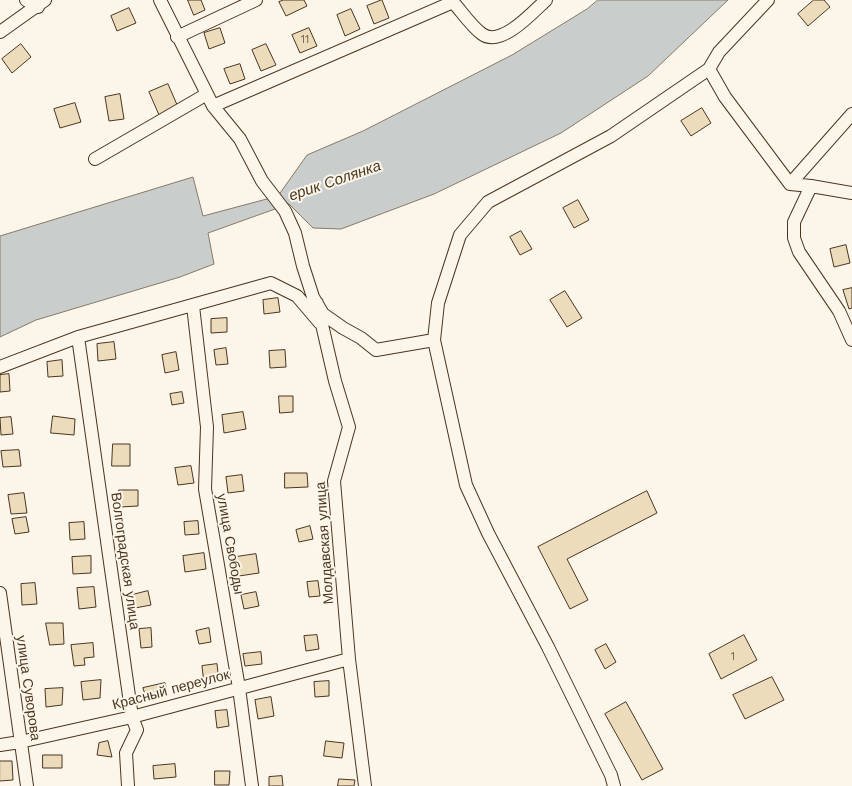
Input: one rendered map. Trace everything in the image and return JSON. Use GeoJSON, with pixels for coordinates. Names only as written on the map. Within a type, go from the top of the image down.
{"type":"FeatureCollection","features":[{"type":"Feature","properties":{"kind":"street"},"geometry":{"type":"LineString","coordinates":[[26,0],[42,3]]}},
{"type":"Feature","properties":{"kind":"street"},"geometry":{"type":"LineString","coordinates":[[160,0],[213,106],[240,139],[262,181],[285,211],[295,233],[313,297],[323,314],[376,350],[434,340]]}},
{"type":"Feature","properties":{"kind":"street"},"geometry":{"type":"LineString","coordinates":[[178,37],[256,0]]}},
{"type":"Feature","properties":{"kind":"street"},"geometry":{"type":"LineString","coordinates":[[213,106],[452,1],[482,34],[490,38],[500,37],[521,23],[546,0]]}},
{"type":"Feature","properties":{"kind":"street"},"geometry":{"type":"LineString","coordinates":[[614,786],[611,775],[571,691],[488,533],[466,485],[434,340],[438,303],[460,235],[488,202],[611,136],[709,70],[719,52],[768,0]]}},
{"type":"Feature","properties":{"kind":"street"},"geometry":{"type":"LineString","coordinates":[[0,32],[42,3]]}},
{"type":"Feature","properties":{"kind":"street"},"geometry":{"type":"LineString","coordinates":[[709,70],[725,97],[790,184],[852,193]]}},
{"type":"Feature","properties":{"kind":"street"},"geometry":{"type":"LineString","coordinates":[[95,160],[207,94]]}},
{"type":"Feature","properties":{"kind":"street"},"geometry":{"type":"LineString","coordinates":[[790,184],[852,114]]}},
{"type":"Feature","properties":{"kind":"street"},"geometry":{"type":"LineString","coordinates":[[811,186],[794,222],[794,238],[799,252],[839,311],[852,340]]}},
{"type":"Feature","properties":{"kind":"street"},"geometry":{"type":"LineString","coordinates":[[0,367],[78,337],[271,283],[297,296],[322,325]]}},
{"type":"Feature","properties":{"kind":"street","name":"Молдавская улица"},"geometry":{"type":"LineString","coordinates":[[317,303],[335,381],[349,427],[334,481],[348,659],[365,786]]}},
{"type":"Feature","properties":{"kind":"street","name":"улица Свободы"},"geometry":{"type":"LineString","coordinates":[[193,306],[207,427],[205,490],[238,688],[252,786]]}},
{"type":"Feature","properties":{"kind":"street","name":"Волгоградская улица"},"geometry":{"type":"LineString","coordinates":[[78,337],[132,717],[136,730],[126,754],[128,786]]}},
{"type":"Feature","properties":{"kind":"street","name":"улица Суворова"},"geometry":{"type":"LineString","coordinates":[[0,593],[27,786]]}},
{"type":"Feature","properties":{"kind":"street","name":"Красный переулок"},"geometry":{"type":"LineString","coordinates":[[0,745],[132,717],[348,659]]}},
{"type":"Feature","properties":{"kind":"water","name":"ерик Солянка"},"geometry":{"type":"Polygon","coordinates":[[[598,0],[728,0],[648,76],[561,133],[434,194],[341,229],[313,228],[289,204],[208,233],[214,264],[180,277],[36,320],[0,337],[0,236],[193,177],[203,216],[278,196],[307,155],[363,131],[512,55],[587,9],[598,0]]]}},
{"type":"Feature","properties":{"kind":"building"},"geometry":{"type":"Polygon","coordinates":[[[188,0],[201,0],[205,10],[194,15],[188,0]]]}},
{"type":"Feature","properties":{"kind":"building"},"geometry":{"type":"Polygon","coordinates":[[[284,0],[304,0],[307,6],[286,16],[279,2],[284,0]]]}},
{"type":"Feature","properties":{"kind":"building"},"geometry":{"type":"Polygon","coordinates":[[[382,0],[389,18],[374,24],[367,6],[382,0]]]}},
{"type":"Feature","properties":{"kind":"building"},"geometry":{"type":"Polygon","coordinates":[[[814,0],[824,0],[830,7],[808,26],[798,14],[814,0]]]}},
{"type":"Feature","properties":{"kind":"building"},"geometry":{"type":"Polygon","coordinates":[[[129,8],[136,23],[117,31],[111,16],[129,8]]]}},
{"type":"Feature","properties":{"kind":"building"},"geometry":{"type":"Polygon","coordinates":[[[351,9],[360,29],[345,36],[337,15],[351,9]]]}},
{"type":"Feature","properties":{"kind":"building"},"geometry":{"type":"Polygon","coordinates":[[[220,28],[225,43],[209,49],[204,33],[220,28]]]}},
{"type":"Feature","properties":{"kind":"building"},"geometry":{"type":"Polygon","coordinates":[[[309,28],[317,46],[300,53],[292,35],[309,28]]]}},
{"type":"Feature","properties":{"kind":"building"},"geometry":{"type":"Polygon","coordinates":[[[21,44],[31,57],[12,73],[2,59],[21,44]]]}},
{"type":"Feature","properties":{"kind":"building"},"geometry":{"type":"Polygon","coordinates":[[[266,44],[276,65],[261,71],[252,50],[266,44]]]}},
{"type":"Feature","properties":{"kind":"building"},"geometry":{"type":"Polygon","coordinates":[[[240,64],[245,79],[230,84],[224,69],[240,64]]]}},
{"type":"Feature","properties":{"kind":"building"},"geometry":{"type":"Polygon","coordinates":[[[168,84],[178,107],[159,115],[149,92],[168,84]]]}},
{"type":"Feature","properties":{"kind":"building"},"geometry":{"type":"Polygon","coordinates":[[[120,94],[124,119],[109,121],[105,97],[120,94]]]}},
{"type":"Feature","properties":{"kind":"building"},"geometry":{"type":"Polygon","coordinates":[[[75,103],[81,122],[60,128],[54,109],[75,103]]]}},
{"type":"Feature","properties":{"kind":"building"},"geometry":{"type":"Polygon","coordinates":[[[702,108],[711,123],[691,136],[681,121],[702,108]]]}},
{"type":"Feature","properties":{"kind":"building"},"geometry":{"type":"Polygon","coordinates":[[[578,200],[589,220],[574,228],[563,208],[578,200]]]}},
{"type":"Feature","properties":{"kind":"building"},"geometry":{"type":"Polygon","coordinates":[[[521,231],[532,249],[520,255],[510,237],[521,231]]]}},
{"type":"Feature","properties":{"kind":"building"},"geometry":{"type":"Polygon","coordinates":[[[846,245],[850,263],[834,267],[830,249],[846,245]]]}},
{"type":"Feature","properties":{"kind":"building"},"geometry":{"type":"Polygon","coordinates":[[[852,288],[852,308],[849,309],[843,290],[852,288]]]}},
{"type":"Feature","properties":{"kind":"building"},"geometry":{"type":"Polygon","coordinates":[[[565,291],[582,318],[567,327],[550,300],[565,291]]]}},
{"type":"Feature","properties":{"kind":"building"},"geometry":{"type":"Polygon","coordinates":[[[278,298],[280,312],[264,314],[263,300],[278,298]]]}},
{"type":"Feature","properties":{"kind":"building"},"geometry":{"type":"Polygon","coordinates":[[[227,318],[227,332],[211,333],[211,319],[227,318]]]}},
{"type":"Feature","properties":{"kind":"building"},"geometry":{"type":"Polygon","coordinates":[[[114,342],[116,359],[98,361],[97,344],[114,342]]]}},
{"type":"Feature","properties":{"kind":"building"},"geometry":{"type":"Polygon","coordinates":[[[226,348],[228,364],[216,365],[214,350],[226,348]]]}},
{"type":"Feature","properties":{"kind":"building"},"geometry":{"type":"Polygon","coordinates":[[[285,350],[286,367],[270,368],[269,351],[285,350]]]}},
{"type":"Feature","properties":{"kind":"building"},"geometry":{"type":"Polygon","coordinates":[[[176,352],[179,370],[165,373],[162,355],[176,352]]]}},
{"type":"Feature","properties":{"kind":"building"},"geometry":{"type":"Polygon","coordinates":[[[62,360],[63,376],[48,377],[47,362],[62,360]]]}},
{"type":"Feature","properties":{"kind":"building"},"geometry":{"type":"Polygon","coordinates":[[[9,374],[10,391],[0,392],[0,375],[9,374]]]}},
{"type":"Feature","properties":{"kind":"building"},"geometry":{"type":"Polygon","coordinates":[[[182,392],[184,403],[172,405],[170,394],[182,392]]]}},
{"type":"Feature","properties":{"kind":"building"},"geometry":{"type":"Polygon","coordinates":[[[279,396],[293,396],[293,412],[280,413],[279,396]]]}},
{"type":"Feature","properties":{"kind":"building"},"geometry":{"type":"Polygon","coordinates":[[[243,412],[246,429],[224,433],[222,415],[243,412]]]}},
{"type":"Feature","properties":{"kind":"building"},"geometry":{"type":"Polygon","coordinates":[[[53,416],[75,419],[74,435],[51,433],[53,416]]]}},
{"type":"Feature","properties":{"kind":"building"},"geometry":{"type":"Polygon","coordinates":[[[11,417],[13,434],[1,435],[0,418],[11,417]]]}},
{"type":"Feature","properties":{"kind":"building"},"geometry":{"type":"Polygon","coordinates":[[[113,444],[130,444],[130,466],[112,466],[113,444]]]}},
{"type":"Feature","properties":{"kind":"building"},"geometry":{"type":"Polygon","coordinates":[[[19,450],[21,466],[3,467],[1,451],[19,450]]]}},
{"type":"Feature","properties":{"kind":"building"},"geometry":{"type":"Polygon","coordinates":[[[191,466],[194,483],[178,485],[175,468],[191,466]]]}},
{"type":"Feature","properties":{"kind":"building"},"geometry":{"type":"Polygon","coordinates":[[[285,473],[307,473],[308,487],[285,488],[285,473]]]}},
{"type":"Feature","properties":{"kind":"building"},"geometry":{"type":"Polygon","coordinates":[[[242,475],[244,491],[228,493],[226,477],[242,475]]]}},
{"type":"Feature","properties":{"kind":"building"},"geometry":{"type":"Polygon","coordinates":[[[119,490],[138,490],[138,506],[120,507],[119,490]]]}},
{"type":"Feature","properties":{"kind":"building"},"geometry":{"type":"Polygon","coordinates":[[[647,491],[657,513],[567,559],[588,600],[570,609],[538,547],[647,491]]]}},
{"type":"Feature","properties":{"kind":"building"},"geometry":{"type":"Polygon","coordinates":[[[24,493],[27,513],[11,514],[8,495],[24,493]]]}},
{"type":"Feature","properties":{"kind":"building"},"geometry":{"type":"Polygon","coordinates":[[[26,517],[29,532],[15,534],[12,519],[26,517]]]}},
{"type":"Feature","properties":{"kind":"building"},"geometry":{"type":"Polygon","coordinates":[[[198,521],[199,534],[185,535],[184,522],[198,521]]]}},
{"type":"Feature","properties":{"kind":"building"},"geometry":{"type":"Polygon","coordinates":[[[84,522],[85,539],[70,540],[69,523],[84,522]]]}},
{"type":"Feature","properties":{"kind":"building"},"geometry":{"type":"Polygon","coordinates":[[[310,526],[313,539],[299,542],[296,530],[310,526]]]}},
{"type":"Feature","properties":{"kind":"building"},"geometry":{"type":"Polygon","coordinates":[[[204,553],[206,569],[185,572],[183,556],[204,553]]]}},
{"type":"Feature","properties":{"kind":"building"},"geometry":{"type":"Polygon","coordinates":[[[256,554],[259,573],[239,576],[236,557],[256,554]]]}},
{"type":"Feature","properties":{"kind":"building"},"geometry":{"type":"Polygon","coordinates":[[[91,556],[91,573],[73,574],[72,557],[91,556]]]}},
{"type":"Feature","properties":{"kind":"building"},"geometry":{"type":"Polygon","coordinates":[[[318,581],[320,596],[309,597],[307,582],[318,581]]]}},
{"type":"Feature","properties":{"kind":"building"},"geometry":{"type":"Polygon","coordinates":[[[35,583],[37,604],[22,605],[21,584],[35,583]]]}},
{"type":"Feature","properties":{"kind":"building"},"geometry":{"type":"Polygon","coordinates":[[[94,587],[96,607],[79,609],[77,588],[94,587]]]}},
{"type":"Feature","properties":{"kind":"building"},"geometry":{"type":"Polygon","coordinates":[[[148,591],[151,605],[135,608],[132,595],[148,591]]]}},
{"type":"Feature","properties":{"kind":"building"},"geometry":{"type":"Polygon","coordinates":[[[256,592],[259,606],[244,609],[241,595],[256,592]]]}},
{"type":"Feature","properties":{"kind":"building"},"geometry":{"type":"Polygon","coordinates":[[[46,623],[63,623],[64,644],[50,645],[46,623]]]}},
{"type":"Feature","properties":{"kind":"building"},"geometry":{"type":"Polygon","coordinates":[[[151,628],[152,647],[141,648],[139,629],[151,628]]]}},
{"type":"Feature","properties":{"kind":"building"},"geometry":{"type":"Polygon","coordinates":[[[209,628],[211,642],[199,644],[196,631],[209,628]]]}},
{"type":"Feature","properties":{"kind":"building"},"geometry":{"type":"Polygon","coordinates":[[[317,635],[319,649],[306,651],[304,636],[317,635]]]}},
{"type":"Feature","properties":{"kind":"building"},"geometry":{"type":"Polygon","coordinates":[[[744,635],[757,660],[721,679],[709,654],[744,635]]]}},
{"type":"Feature","properties":{"kind":"building"},"geometry":{"type":"Polygon","coordinates":[[[93,643],[94,657],[84,658],[85,665],[74,666],[71,645],[93,643]]]}},
{"type":"Feature","properties":{"kind":"building"},"geometry":{"type":"Polygon","coordinates":[[[606,644],[616,662],[605,669],[595,650],[606,644]]]}},
{"type":"Feature","properties":{"kind":"building"},"geometry":{"type":"Polygon","coordinates":[[[261,652],[262,664],[245,666],[243,654],[261,652]]]}},
{"type":"Feature","properties":{"kind":"building"},"geometry":{"type":"Polygon","coordinates":[[[217,664],[219,682],[204,684],[202,666],[217,664]]]}},
{"type":"Feature","properties":{"kind":"building"},"geometry":{"type":"Polygon","coordinates":[[[772,677],[784,700],[745,719],[733,695],[772,677]]]}},
{"type":"Feature","properties":{"kind":"building"},"geometry":{"type":"Polygon","coordinates":[[[101,680],[100,698],[83,700],[81,682],[101,680]]]}},
{"type":"Feature","properties":{"kind":"building"},"geometry":{"type":"Polygon","coordinates":[[[329,681],[329,696],[315,697],[314,682],[329,681]]]}},
{"type":"Feature","properties":{"kind":"building"},"geometry":{"type":"Polygon","coordinates":[[[165,683],[168,695],[147,701],[143,688],[165,683]]]}},
{"type":"Feature","properties":{"kind":"building"},"geometry":{"type":"Polygon","coordinates":[[[63,688],[62,705],[46,707],[45,689],[63,688]]]}},
{"type":"Feature","properties":{"kind":"building"},"geometry":{"type":"Polygon","coordinates":[[[271,697],[274,716],[258,719],[255,700],[271,697]]]}},
{"type":"Feature","properties":{"kind":"building"},"geometry":{"type":"Polygon","coordinates":[[[626,702],[663,769],[642,780],[605,714],[626,702]]]}},
{"type":"Feature","properties":{"kind":"building"},"geometry":{"type":"Polygon","coordinates":[[[227,710],[229,726],[217,728],[215,711],[227,710]]]}},
{"type":"Feature","properties":{"kind":"building"},"geometry":{"type":"Polygon","coordinates":[[[108,741],[112,757],[97,755],[99,743],[108,741]]]}},
{"type":"Feature","properties":{"kind":"building"},"geometry":{"type":"Polygon","coordinates":[[[326,741],[344,743],[342,758],[324,756],[326,741]]]}},
{"type":"Feature","properties":{"kind":"building"},"geometry":{"type":"Polygon","coordinates":[[[43,755],[62,755],[62,768],[43,768],[43,755]]]}},
{"type":"Feature","properties":{"kind":"building"},"geometry":{"type":"Polygon","coordinates":[[[0,761],[12,761],[13,780],[0,781],[0,761]]]}},
{"type":"Feature","properties":{"kind":"building"},"geometry":{"type":"Polygon","coordinates":[[[175,764],[176,777],[154,779],[153,766],[175,764]]]}},
{"type":"Feature","properties":{"kind":"building"},"geometry":{"type":"Polygon","coordinates":[[[215,771],[230,771],[229,785],[215,785],[215,771]]]}},
{"type":"Feature","properties":{"kind":"building"},"geometry":{"type":"Polygon","coordinates":[[[282,776],[283,786],[269,786],[269,777],[282,776]]]}},
{"type":"Feature","properties":{"kind":"building"},"geometry":{"type":"Polygon","coordinates":[[[339,779],[355,780],[354,786],[338,786],[339,779]]]}}]}
